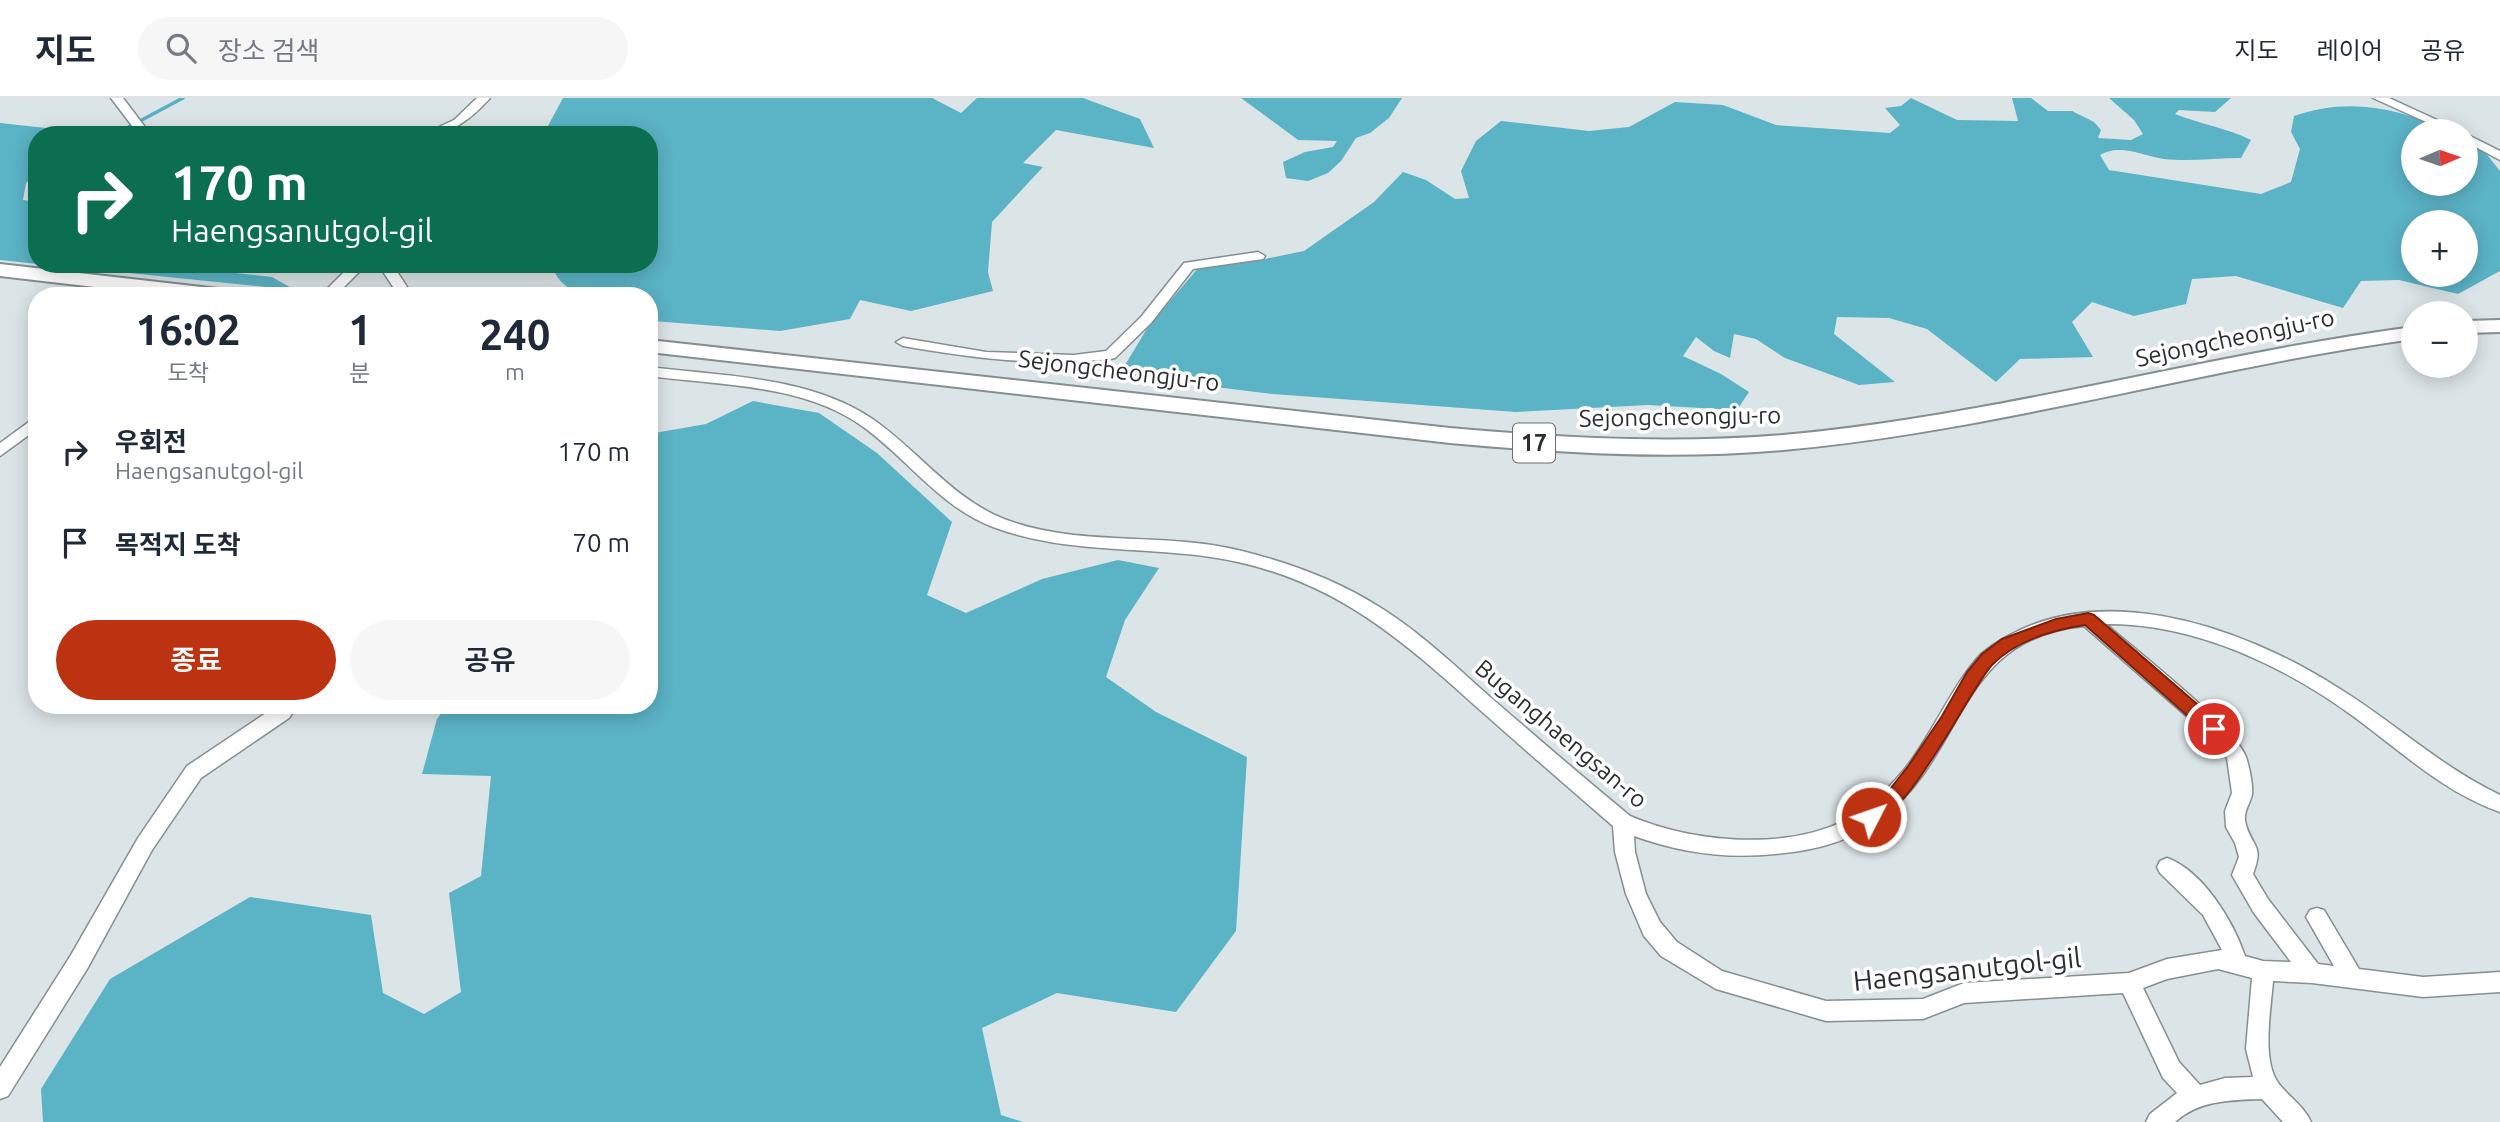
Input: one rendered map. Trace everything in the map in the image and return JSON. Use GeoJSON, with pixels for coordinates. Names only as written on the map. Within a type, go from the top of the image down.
{"type":"FeatureCollection","features":[{"type":"Feature","properties":{"kind":"highway"},"geometry":{"type":"LineString","coordinates":[[0,270],[149,287]]}},
{"type":"Feature","properties":{"kind":"highway"},"geometry":{"type":"LineString","coordinates":[[0,280],[55,287]]}},
{"type":"Feature","properties":{"kind":"highway"},"geometry":{"type":"LineString","coordinates":[[2478,319],[2500,318]]}},
{"type":"Feature","properties":{"kind":"highway","name":"Sejongcheongju-ro"},"geometry":{"type":"LineString","coordinates":[[658,338],[948,367],[1590,439],[1845,426],[1983,405],[2372,327],[2401,325]]}},
{"type":"Feature","properties":{"kind":"highway"},"geometry":{"type":"LineString","coordinates":[[2478,327],[2500,326]]}},
{"type":"Feature","properties":{"kind":"highway","name":"Sejongcheongju-ro"},"geometry":{"type":"LineString","coordinates":[[658,347],[823,363],[1451,436],[1622,448],[1733,446],[1839,437],[1985,414],[2341,342],[2401,334]]}},
{"type":"Feature","properties":{"kind":"street"},"geometry":{"type":"LineString","coordinates":[[117,98],[138,126]]}},
{"type":"Feature","properties":{"kind":"street"},"geometry":{"type":"LineString","coordinates":[[449,126],[458,122],[484,98]]}},
{"type":"Feature","properties":{"kind":"street"},"geometry":{"type":"LineString","coordinates":[[2379,98],[2427,119]]}},
{"type":"Feature","properties":{"kind":"street"},"geometry":{"type":"LineString","coordinates":[[2478,144],[2500,156]]}},
{"type":"Feature","properties":{"kind":"street"},"geometry":{"type":"LineString","coordinates":[[903,342],[986,356],[1074,359],[1110,355],[1146,320],[1189,266],[1258,256]]}},
{"type":"Feature","properties":{"kind":"street"},"geometry":{"type":"LineString","coordinates":[[336,287],[351,273]]}},
{"type":"Feature","properties":{"kind":"street","name":"Buganghaengsan-ro"},"geometry":{"type":"LineString","coordinates":[[658,372],[767,388],[821,400],[840,408],[866,421],[943,491],[966,507],[997,522],[1031,533],[1066,539],[1195,549],[1260,563],[1318,584],[1360,604],[1411,639],[1623,822],[1655,837],[1681,844],[1728,847],[1789,845],[1823,840],[1850,829],[1893,798],[1948,720],[1973,676],[1988,659],[2008,644],[2032,632],[2061,623],[2088,619],[2140,619],[2215,638],[2256,655],[2330,691],[2432,767],[2500,804]]}},
{"type":"Feature","properties":{"kind":"street"},"geometry":{"type":"LineString","coordinates":[[0,451],[28,428]]}},
{"type":"Feature","properties":{"kind":"street"},"geometry":{"type":"LineString","coordinates":[[2088,619],[2214,729],[2236,755],[2242,793],[2235,811],[2236,827],[2245,841],[2249,857],[2242,875],[2261,906],[2312,973]]}},
{"type":"Feature","properties":{"kind":"street"},"geometry":{"type":"LineString","coordinates":[[0,1088],[79,962],[145,844],[194,772],[281,714]]}},
{"type":"Feature","properties":{"kind":"street","name":"Haengsanutgol-gil"},"geometry":{"type":"LineString","coordinates":[[1623,822],[1625,852],[1636,894],[1652,929],[1669,949],[1716,979],[1826,1011],[1923,1009],[1964,993],[2129,984],[2167,969],[2218,959],[2263,971],[2312,973],[2423,987],[2500,982]]}},
{"type":"Feature","properties":{"kind":"street"},"geometry":{"type":"LineString","coordinates":[[2167,867],[2204,898],[2224,929],[2237,963]]}},
{"type":"Feature","properties":{"kind":"street"},"geometry":{"type":"LineString","coordinates":[[2317,917],[2354,980]]}},
{"type":"Feature","properties":{"kind":"street"},"geometry":{"type":"LineString","coordinates":[[2263,971],[2257,1049],[2267,1088],[2299,1122]]}},
{"type":"Feature","properties":{"kind":"street"},"geometry":{"type":"LineString","coordinates":[[2129,984],[2171,1070],[2196,1097]]}},
{"type":"Feature","properties":{"kind":"street"},"geometry":{"type":"LineString","coordinates":[[2158,1122],[2178,1104],[2196,1097],[2225,1089],[2267,1088]]}},
{"type":"Feature","properties":{"kind":"shaded area"},"geometry":{"type":"Polygon","coordinates":[[[563,98],[932,98],[961,113],[977,98],[1083,98],[1140,119],[1154,148],[1056,130],[1023,163],[1043,167],[992,222],[988,272],[993,291],[911,311],[860,300],[850,319],[780,331],[658,321],[658,287],[567,287],[556,273],[658,273],[658,126],[548,126],[563,98]]]}},
{"type":"Feature","properties":{"kind":"shaded area"},"geometry":{"type":"Polygon","coordinates":[[[1241,98],[1402,98],[1389,118],[1370,133],[1356,138],[1341,161],[1328,173],[1308,181],[1286,178],[1283,162],[1305,152],[1333,147],[1337,141],[1298,140],[1241,98]]]}},
{"type":"Feature","properties":{"kind":"shaded area"},"geometry":{"type":"Polygon","coordinates":[[[1911,98],[1957,120],[2018,121],[2012,98],[2031,98],[2048,111],[2072,111],[2094,122],[2101,130],[2098,138],[2131,140],[2143,134],[2134,120],[2109,98],[2231,98],[2215,112],[2179,110],[2175,114],[2251,140],[2241,158],[2173,160],[2123,150],[2100,155],[2109,170],[2261,194],[2291,182],[2300,149],[2291,132],[2294,116],[2313,110],[2352,106],[2371,107],[2409,116],[2418,119],[2401,119],[2401,196],[2478,196],[2478,148],[2484,151],[2500,171],[2500,271],[2478,283],[2478,210],[2401,210],[2401,280],[2361,281],[2343,308],[2236,276],[2192,279],[2186,304],[2134,316],[2092,302],[2072,322],[2093,357],[2020,359],[1996,382],[1927,329],[1889,318],[1837,317],[1834,334],[1895,382],[1859,385],[1785,358],[1756,339],[1734,334],[1730,358],[1714,351],[1696,337],[1683,356],[1721,374],[1749,392],[1737,410],[1648,405],[1516,412],[1273,394],[1119,375],[1148,327],[1199,267],[1250,262],[1304,251],[1374,202],[1403,172],[1426,180],[1455,199],[1469,198],[1461,171],[1476,141],[1501,121],[1589,131],[1629,127],[1675,102],[1723,105],[1776,125],[1890,133],[1900,125],[1885,108],[1901,106],[1911,98]]]}},
{"type":"Feature","properties":{"kind":"shaded area"},"geometry":{"type":"Polygon","coordinates":[[[0,123],[28,126],[28,181],[23,200],[28,201],[28,263],[0,260],[0,123]]]}},
{"type":"Feature","properties":{"kind":"shaded area"},"geometry":{"type":"Polygon","coordinates":[[[129,273],[235,273],[272,277],[290,287],[129,273]]]}},
{"type":"Feature","properties":{"kind":"shaded area"},"geometry":{"type":"Polygon","coordinates":[[[2428,287],[2471,287],[2458,294],[2428,287]]]}},
{"type":"Feature","properties":{"kind":"shaded area"},"geometry":{"type":"Polygon","coordinates":[[[753,401],[819,413],[877,453],[952,522],[927,595],[966,613],[1042,579],[1118,560],[1159,568],[1125,620],[1106,677],[1156,712],[1247,757],[1236,931],[1176,1012],[1057,993],[982,1028],[1001,1115],[1023,1122],[43,1122],[41,1089],[110,979],[250,897],[371,915],[383,993],[424,1014],[461,992],[449,893],[481,876],[491,776],[422,774],[437,719],[441,714],[658,714],[658,432],[706,424],[753,401]]]}},
{"type":"Feature","properties":{"kind":"waterway"},"geometry":{"type":"LineString","coordinates":[[130,126],[183,98]]}},
{"type":"Feature","properties":{"kind":"route"},"geometry":{"type":"LineString","coordinates":[[1871,817],[1893,798],[1915,770],[1973,676],[1988,659],[2008,644],[2032,632],[2061,623],[2088,619],[2112,637],[2214,729]]}}]}
